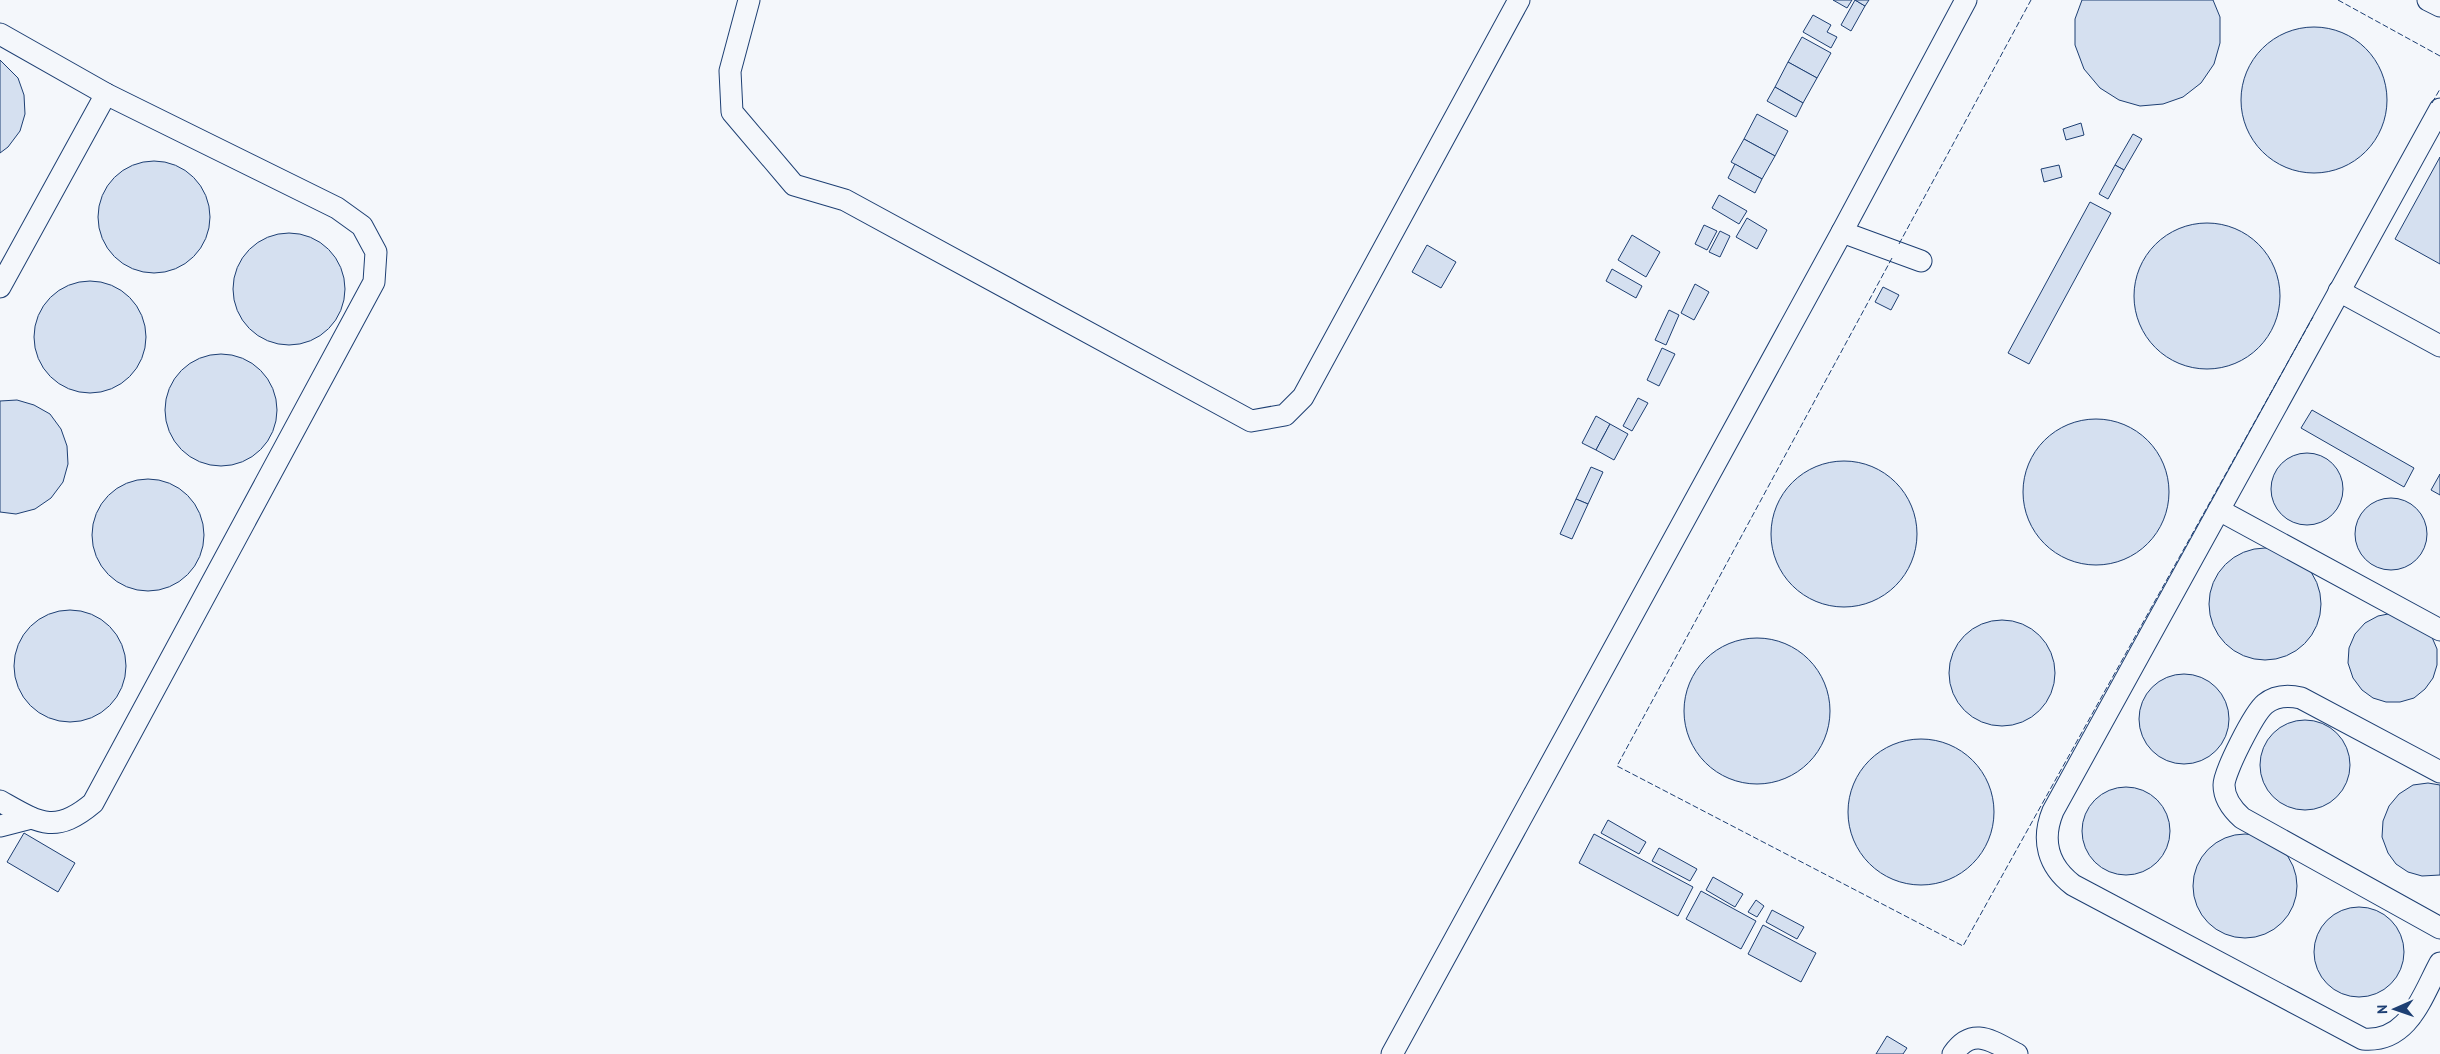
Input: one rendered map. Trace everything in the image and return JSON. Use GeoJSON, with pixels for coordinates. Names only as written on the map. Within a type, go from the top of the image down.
{"type":"FeatureCollection","features":[{"type":"Feature","properties":{"kind":"street"},"geometry":{"type":"LineString","coordinates":[[749,0],[730,71],[732,112],[794,185],[845,200],[1251,421],[1285,415],[1303,397],[1519,0]]}},
{"type":"Feature","properties":{"kind":"street"},"geometry":{"type":"LineString","coordinates":[[1392,1054],[1842,232],[1966,0]]}},
{"type":"Feature","properties":{"kind":"street"},"geometry":{"type":"LineString","coordinates":[[2428,0],[2440,6]]}},
{"type":"Feature","properties":{"kind":"street"},"geometry":{"type":"LineString","coordinates":[[0,34],[106,94],[337,208],[362,226],[376,252],[374,282],[93,803],[78,815],[65,822],[47,823],[31,818],[0,801]]}},
{"type":"Feature","properties":{"kind":"street"},"geometry":{"type":"LineString","coordinates":[[0,288],[106,94]]}},
{"type":"Feature","properties":{"kind":"street"},"geometry":{"type":"LineString","coordinates":[[2440,109],[2053,811],[2048,826],[2046,842],[2057,871],[2073,885],[2364,1039],[2380,1039],[2397,1032],[2405,1026],[2440,963]]}},
{"type":"Feature","properties":{"kind":"street"},"geometry":{"type":"LineString","coordinates":[[1842,232],[1921,261]]}},
{"type":"Feature","properties":{"kind":"street"},"geometry":{"type":"LineString","coordinates":[[2339,291],[2440,346]]}},
{"type":"Feature","properties":{"kind":"street"},"geometry":{"type":"LineString","coordinates":[[2219,510],[2440,630]]}},
{"type":"Feature","properties":{"kind":"street"},"geometry":{"type":"LineString","coordinates":[[2440,772],[2301,698],[2285,696],[2270,701],[2258,711],[2228,767],[2224,786],[2229,804],[2242,818],[2440,928]]}},
{"type":"Feature","properties":{"kind":"street"},"geometry":{"type":"LineString","coordinates":[[0,826],[31,818]]}},
{"type":"Feature","properties":{"kind":"street"},"geometry":{"type":"LineString","coordinates":[[1954,1054],[1962,1043],[1976,1037],[1991,1041],[2017,1054]]}},
{"type":"Feature","properties":{"kind":"building"},"geometry":{"type":"Polygon","coordinates":[[[1833,0],[1852,0],[1847,8],[1833,0]]]}},
{"type":"Feature","properties":{"kind":"building"},"geometry":{"type":"Polygon","coordinates":[[[1855,0],[1865,6],[1851,31],[1841,25],[1855,0]]]}},
{"type":"Feature","properties":{"kind":"building"},"geometry":{"type":"Polygon","coordinates":[[[1855,0],[1869,0],[1865,6],[1855,0]]]}},
{"type":"Feature","properties":{"kind":"building"},"geometry":{"type":"Polygon","coordinates":[[[2082,0],[2213,0],[2220,17],[2220,43],[2214,64],[2201,83],[2183,97],[2163,104],[2140,106],[2119,100],[2100,88],[2084,69],[2075,45],[2075,19],[2082,0]]]}},
{"type":"Feature","properties":{"kind":"building"},"geometry":{"type":"Polygon","coordinates":[[[1813,15],[1831,25],[1827,32],[1837,37],[1831,48],[1803,32],[1813,15]]]}},
{"type":"Feature","properties":{"kind":"building"},"geometry":{"type":"Polygon","coordinates":[[[2314,27],[2328,28],[2342,33],[2355,39],[2366,48],[2375,59],[2381,72],[2386,86],[2386,114],[2381,128],[2375,141],[2366,152],[2355,161],[2342,167],[2328,172],[2314,173],[2300,172],[2286,167],[2273,161],[2262,152],[2253,141],[2247,128],[2242,114],[2241,100],[2242,86],[2247,72],[2253,59],[2262,48],[2273,39],[2286,33],[2300,28],[2314,27]]]}},
{"type":"Feature","properties":{"kind":"building"},"geometry":{"type":"Polygon","coordinates":[[[1802,37],[1831,53],[1817,78],[1788,62],[1802,37]]]}},
{"type":"Feature","properties":{"kind":"building"},"geometry":{"type":"Polygon","coordinates":[[[0,60],[18,78],[24,95],[25,114],[20,131],[8,147],[0,153],[0,60]]]}},
{"type":"Feature","properties":{"kind":"building"},"geometry":{"type":"Polygon","coordinates":[[[1788,62],[1817,78],[1803,103],[1775,87],[1788,62]]]}},
{"type":"Feature","properties":{"kind":"building"},"geometry":{"type":"Polygon","coordinates":[[[1775,87],[1803,103],[1796,117],[1767,101],[1775,87]]]}},
{"type":"Feature","properties":{"kind":"building"},"geometry":{"type":"Polygon","coordinates":[[[1757,114],[1788,131],[1775,156],[1744,139],[1757,114]]]}},
{"type":"Feature","properties":{"kind":"building"},"geometry":{"type":"Polygon","coordinates":[[[2081,123],[2084,135],[2066,140],[2063,129],[2081,123]]]}},
{"type":"Feature","properties":{"kind":"building"},"geometry":{"type":"Polygon","coordinates":[[[2133,134],[2142,139],[2124,170],[2115,165],[2133,134]]]}},
{"type":"Feature","properties":{"kind":"building"},"geometry":{"type":"Polygon","coordinates":[[[1744,139],[1775,156],[1762,179],[1731,162],[1744,139]]]}},
{"type":"Feature","properties":{"kind":"building"},"geometry":{"type":"Polygon","coordinates":[[[2440,157],[2440,264],[2395,239],[2440,157]]]}},
{"type":"Feature","properties":{"kind":"building"},"geometry":{"type":"Polygon","coordinates":[[[154,161],[176,165],[194,177],[206,195],[210,217],[206,239],[194,257],[176,269],[154,273],[132,269],[114,257],[102,239],[98,217],[102,195],[114,177],[132,165],[154,161]]]}},
{"type":"Feature","properties":{"kind":"building"},"geometry":{"type":"Polygon","coordinates":[[[1735,164],[1762,179],[1755,193],[1728,178],[1735,164]]]}},
{"type":"Feature","properties":{"kind":"building"},"geometry":{"type":"Polygon","coordinates":[[[2059,165],[2062,177],[2044,182],[2041,169],[2059,165]]]}},
{"type":"Feature","properties":{"kind":"building"},"geometry":{"type":"Polygon","coordinates":[[[2115,165],[2124,170],[2108,199],[2099,194],[2115,165]]]}},
{"type":"Feature","properties":{"kind":"building"},"geometry":{"type":"Polygon","coordinates":[[[1719,195],[1747,211],[1739,224],[1712,208],[1719,195]]]}},
{"type":"Feature","properties":{"kind":"building"},"geometry":{"type":"Polygon","coordinates":[[[2090,202],[2111,213],[2029,364],[2008,353],[2090,202]]]}},
{"type":"Feature","properties":{"kind":"building"},"geometry":{"type":"Polygon","coordinates":[[[1747,218],[1767,230],[1757,249],[1736,237],[1747,218]]]}},
{"type":"Feature","properties":{"kind":"building"},"geometry":{"type":"Polygon","coordinates":[[[2207,223],[2221,224],[2235,229],[2248,235],[2259,244],[2268,255],[2274,268],[2279,282],[2279,310],[2274,324],[2268,337],[2259,348],[2248,357],[2235,363],[2221,368],[2207,369],[2193,368],[2179,363],[2166,357],[2155,348],[2146,337],[2140,324],[2135,310],[2134,296],[2135,282],[2140,268],[2146,255],[2155,244],[2166,235],[2179,229],[2193,224],[2207,223]]]}},
{"type":"Feature","properties":{"kind":"building"},"geometry":{"type":"Polygon","coordinates":[[[1704,225],[1717,231],[1707,250],[1695,244],[1704,225]]]}},
{"type":"Feature","properties":{"kind":"building"},"geometry":{"type":"Polygon","coordinates":[[[1720,231],[1730,236],[1720,257],[1709,252],[1720,231]]]}},
{"type":"Feature","properties":{"kind":"building"},"geometry":{"type":"Polygon","coordinates":[[[289,233],[311,237],[329,249],[341,267],[345,289],[341,311],[329,329],[311,341],[289,345],[267,341],[249,329],[237,311],[233,289],[237,267],[249,249],[267,237],[289,233]]]}},
{"type":"Feature","properties":{"kind":"building"},"geometry":{"type":"Polygon","coordinates":[[[1632,235],[1660,252],[1646,277],[1618,260],[1632,235]]]}},
{"type":"Feature","properties":{"kind":"building"},"geometry":{"type":"Polygon","coordinates":[[[1427,245],[1456,262],[1441,288],[1412,272],[1427,245]]]}},
{"type":"Feature","properties":{"kind":"building"},"geometry":{"type":"Polygon","coordinates":[[[1612,269],[1642,286],[1636,298],[1606,281],[1612,269]]]}},
{"type":"Feature","properties":{"kind":"building"},"geometry":{"type":"Polygon","coordinates":[[[90,281],[112,285],[130,297],[142,315],[146,337],[142,359],[130,377],[112,389],[90,393],[68,389],[50,377],[38,359],[34,337],[38,315],[50,297],[68,285],[90,281]]]}},
{"type":"Feature","properties":{"kind":"building"},"geometry":{"type":"Polygon","coordinates":[[[1695,284],[1709,292],[1694,320],[1681,313],[1695,284]]]}},
{"type":"Feature","properties":{"kind":"building"},"geometry":{"type":"Polygon","coordinates":[[[1883,287],[1899,295],[1891,310],[1875,302],[1883,287]]]}},
{"type":"Feature","properties":{"kind":"building"},"geometry":{"type":"Polygon","coordinates":[[[1669,310],[1679,315],[1666,345],[1655,340],[1669,310]]]}},
{"type":"Feature","properties":{"kind":"building"},"geometry":{"type":"Polygon","coordinates":[[[1662,348],[1675,354],[1659,386],[1647,380],[1662,348]]]}},
{"type":"Feature","properties":{"kind":"building"},"geometry":{"type":"Polygon","coordinates":[[[221,354],[243,358],[261,370],[273,388],[277,410],[273,432],[261,450],[243,462],[221,466],[199,462],[181,450],[169,432],[165,410],[169,388],[181,370],[199,358],[221,354]]]}},
{"type":"Feature","properties":{"kind":"building"},"geometry":{"type":"Polygon","coordinates":[[[1638,398],[1648,403],[1632,431],[1623,426],[1638,398]]]}},
{"type":"Feature","properties":{"kind":"building"},"geometry":{"type":"Polygon","coordinates":[[[17,400],[34,405],[50,414],[61,429],[67,446],[68,464],[63,482],[51,498],[35,509],[16,514],[0,512],[0,401],[17,400]]]}},
{"type":"Feature","properties":{"kind":"building"},"geometry":{"type":"Polygon","coordinates":[[[2312,410],[2414,468],[2404,487],[2301,428],[2312,410]]]}},
{"type":"Feature","properties":{"kind":"building"},"geometry":{"type":"Polygon","coordinates":[[[1596,416],[1610,424],[1596,450],[1582,443],[1596,416]]]}},
{"type":"Feature","properties":{"kind":"building"},"geometry":{"type":"Polygon","coordinates":[[[2096,419],[2110,420],[2124,425],[2137,431],[2148,440],[2157,451],[2163,464],[2168,478],[2168,506],[2163,520],[2157,533],[2148,544],[2137,553],[2124,559],[2110,564],[2096,565],[2082,564],[2068,559],[2055,553],[2044,544],[2035,533],[2029,520],[2024,506],[2023,492],[2024,478],[2029,464],[2035,451],[2044,440],[2055,431],[2068,425],[2082,420],[2096,419]]]}},
{"type":"Feature","properties":{"kind":"building"},"geometry":{"type":"Polygon","coordinates":[[[1610,424],[1628,434],[1614,460],[1596,450],[1610,424]]]}},
{"type":"Feature","properties":{"kind":"building"},"geometry":{"type":"Polygon","coordinates":[[[2307,453],[2327,459],[2337,469],[2343,489],[2337,509],[2327,519],[2307,525],[2287,519],[2277,509],[2271,489],[2277,469],[2287,459],[2307,453]]]}},
{"type":"Feature","properties":{"kind":"building"},"geometry":{"type":"Polygon","coordinates":[[[1844,461],[1872,466],[1896,482],[1912,506],[1917,534],[1912,562],[1896,586],[1872,602],[1844,607],[1816,602],[1792,586],[1776,562],[1771,534],[1776,506],[1792,482],[1816,466],[1844,461]]]}},
{"type":"Feature","properties":{"kind":"building"},"geometry":{"type":"Polygon","coordinates":[[[1591,467],[1603,472],[1588,504],[1576,499],[1591,467]]]}},
{"type":"Feature","properties":{"kind":"building"},"geometry":{"type":"Polygon","coordinates":[[[2440,474],[2440,495],[2431,490],[2440,474]]]}},
{"type":"Feature","properties":{"kind":"building"},"geometry":{"type":"Polygon","coordinates":[[[148,479],[170,483],[188,495],[200,513],[204,535],[200,557],[188,575],[170,587],[148,591],[126,587],[108,575],[96,557],[92,535],[96,513],[108,495],[126,483],[148,479]]]}},
{"type":"Feature","properties":{"kind":"building"},"geometry":{"type":"Polygon","coordinates":[[[2391,498],[2411,504],[2421,514],[2427,534],[2421,554],[2411,564],[2391,570],[2371,564],[2361,554],[2355,534],[2361,514],[2371,504],[2391,498]]]}},
{"type":"Feature","properties":{"kind":"building"},"geometry":{"type":"Polygon","coordinates":[[[1576,499],[1588,504],[1572,539],[1560,534],[1576,499]]]}},
{"type":"Feature","properties":{"kind":"building"},"geometry":{"type":"Polygon","coordinates":[[[2265,548],[2286,552],[2305,564],[2317,583],[2321,604],[2317,625],[2305,644],[2286,656],[2265,660],[2244,656],[2225,644],[2213,625],[2209,604],[2213,583],[2225,564],[2244,552],[2265,548]]]}},
{"type":"Feature","properties":{"kind":"building"},"geometry":{"type":"Polygon","coordinates":[[[70,610],[92,614],[110,626],[122,644],[126,666],[122,688],[110,706],[92,718],[70,722],[48,718],[30,706],[18,688],[14,666],[18,644],[30,626],[48,614],[70,610]]]}},
{"type":"Feature","properties":{"kind":"building"},"geometry":{"type":"Polygon","coordinates":[[[2393,613],[2431,635],[2437,649],[2437,665],[2433,678],[2425,689],[2414,698],[2400,702],[2386,702],[2373,698],[2362,690],[2353,678],[2348,663],[2349,648],[2355,634],[2365,623],[2378,616],[2393,613]]]}},
{"type":"Feature","properties":{"kind":"building"},"geometry":{"type":"Polygon","coordinates":[[[2002,620],[2022,624],[2039,636],[2051,653],[2055,673],[2051,693],[2039,710],[2022,722],[2002,726],[1982,722],[1965,710],[1953,693],[1949,673],[1953,653],[1965,636],[1982,624],[2002,620]]]}},
{"type":"Feature","properties":{"kind":"building"},"geometry":{"type":"Polygon","coordinates":[[[1757,638],[1771,639],[1785,644],[1798,650],[1809,659],[1818,670],[1824,683],[1829,697],[1829,725],[1824,739],[1818,752],[1809,763],[1798,772],[1785,778],[1771,783],[1757,784],[1743,783],[1729,778],[1716,772],[1705,763],[1696,752],[1690,739],[1685,725],[1684,711],[1685,697],[1690,683],[1696,670],[1705,659],[1716,650],[1729,644],[1743,639],[1757,638]]]}},
{"type":"Feature","properties":{"kind":"building"},"geometry":{"type":"Polygon","coordinates":[[[2184,674],[2201,678],[2216,687],[2225,702],[2229,719],[2225,736],[2216,751],[2201,760],[2184,764],[2167,760],[2152,751],[2143,736],[2139,719],[2143,702],[2152,687],[2167,678],[2184,674]]]}},
{"type":"Feature","properties":{"kind":"building"},"geometry":{"type":"Polygon","coordinates":[[[2305,720],[2322,724],[2337,733],[2346,748],[2350,765],[2346,782],[2337,797],[2322,806],[2305,810],[2288,806],[2273,797],[2264,782],[2260,765],[2264,748],[2273,733],[2288,724],[2305,720]]]}},
{"type":"Feature","properties":{"kind":"building"},"geometry":{"type":"Polygon","coordinates":[[[1921,739],[1949,744],[1973,760],[1989,784],[1994,812],[1989,840],[1973,864],[1949,880],[1921,885],[1893,880],[1869,864],[1853,840],[1848,812],[1853,784],[1869,760],[1893,744],[1921,739]]]}},
{"type":"Feature","properties":{"kind":"building"},"geometry":{"type":"Polygon","coordinates":[[[2428,783],[2440,785],[2440,875],[2422,876],[2408,872],[2396,864],[2388,853],[2382,837],[2383,821],[2389,806],[2399,794],[2413,785],[2428,783]]]}},
{"type":"Feature","properties":{"kind":"building"},"geometry":{"type":"Polygon","coordinates":[[[2126,787],[2143,790],[2151,794],[2163,806],[2167,814],[2170,831],[2167,848],[2163,856],[2151,868],[2143,872],[2126,875],[2109,872],[2101,868],[2089,856],[2085,848],[2082,831],[2085,814],[2089,806],[2101,794],[2109,790],[2126,787]]]}},
{"type":"Feature","properties":{"kind":"building"},"geometry":{"type":"Polygon","coordinates":[[[1608,820],[1646,842],[1639,854],[1601,833],[1608,820]]]}},
{"type":"Feature","properties":{"kind":"building"},"geometry":{"type":"Polygon","coordinates":[[[24,833],[75,863],[58,892],[7,862],[24,833]]]}},
{"type":"Feature","properties":{"kind":"building"},"geometry":{"type":"Polygon","coordinates":[[[1594,834],[1693,887],[1678,916],[1579,863],[1594,834]]]}},
{"type":"Feature","properties":{"kind":"building"},"geometry":{"type":"Polygon","coordinates":[[[2245,834],[2265,838],[2274,843],[2288,857],[2293,866],[2297,886],[2293,906],[2288,915],[2274,929],[2265,934],[2245,938],[2225,934],[2216,929],[2202,915],[2197,906],[2193,886],[2197,866],[2202,857],[2216,843],[2225,838],[2245,834]]]}},
{"type":"Feature","properties":{"kind":"building"},"geometry":{"type":"Polygon","coordinates":[[[1659,848],[1697,869],[1690,881],[1652,861],[1659,848]]]}},
{"type":"Feature","properties":{"kind":"building"},"geometry":{"type":"Polygon","coordinates":[[[1713,877],[1743,894],[1735,907],[1706,890],[1713,877]]]}},
{"type":"Feature","properties":{"kind":"building"},"geometry":{"type":"Polygon","coordinates":[[[1701,891],[1756,921],[1741,949],[1686,919],[1701,891]]]}},
{"type":"Feature","properties":{"kind":"building"},"geometry":{"type":"Polygon","coordinates":[[[1756,900],[1764,906],[1757,917],[1748,912],[1756,900]]]}},
{"type":"Feature","properties":{"kind":"building"},"geometry":{"type":"Polygon","coordinates":[[[2359,907],[2376,911],[2391,920],[2400,935],[2404,952],[2400,969],[2391,984],[2376,993],[2359,997],[2342,993],[2327,984],[2318,969],[2314,952],[2318,935],[2327,920],[2342,911],[2359,907]]]}},
{"type":"Feature","properties":{"kind":"building"},"geometry":{"type":"Polygon","coordinates":[[[1772,910],[1804,927],[1797,939],[1766,922],[1772,910]]]}},
{"type":"Feature","properties":{"kind":"building"},"geometry":{"type":"Polygon","coordinates":[[[1763,925],[1816,953],[1801,982],[1748,954],[1763,925]]]}},
{"type":"Feature","properties":{"kind":"building"},"geometry":{"type":"Polygon","coordinates":[[[1887,1036],[1907,1048],[1903,1054],[1876,1054],[1887,1036]]]}},
{"type":"Feature","properties":{"kind":"fence"},"geometry":{"type":"LineString","coordinates":[[1899,244],[2031,0]]}},
{"type":"Feature","properties":{"kind":"fence"},"geometry":{"type":"LineString","coordinates":[[2338,0],[2440,56]]}},
{"type":"Feature","properties":{"kind":"fence"},"geometry":{"type":"LineString","coordinates":[[2432,103],[2440,89]]}},
{"type":"Feature","properties":{"kind":"fence"},"geometry":{"type":"LineString","coordinates":[[1892,258],[1617,766],[1963,946],[2313,317]]}}]}
